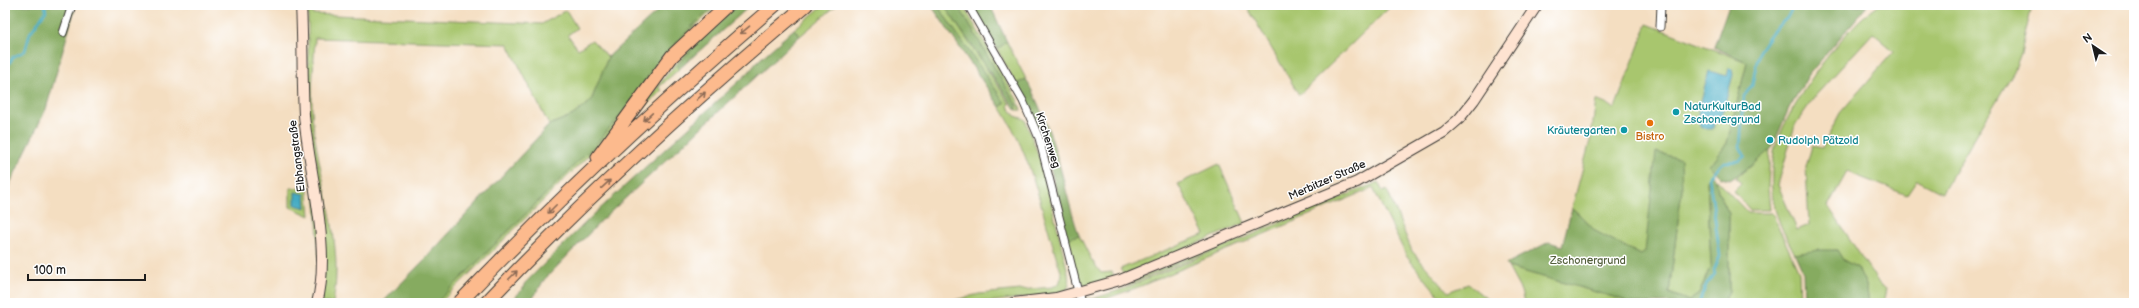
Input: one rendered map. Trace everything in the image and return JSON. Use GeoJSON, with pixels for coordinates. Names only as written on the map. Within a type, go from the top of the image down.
{"type":"FeatureCollection","features":[{"type":"Feature","properties":{"kind":"highway"},"geometry":{"type":"LineString","coordinates":[[580,181],[672,56],[727,5]]}},
{"type":"Feature","properties":{"kind":"highway"},"geometry":{"type":"LineString","coordinates":[[459,303],[580,181],[716,55],[775,5]]}},
{"type":"Feature","properties":{"kind":"highway"},"geometry":{"type":"LineString","coordinates":[[486,303],[580,208],[670,124],[806,5]]}},
{"type":"Feature","properties":{"kind":"street"},"geometry":{"type":"LineString","coordinates":[[63,33],[72,5]]}},
{"type":"Feature","properties":{"kind":"street","name":"Elbhangstraße"},"geometry":{"type":"LineString","coordinates":[[301,5],[304,114],[322,249],[321,288],[317,303]]}},
{"type":"Feature","properties":{"kind":"street","name":"Kirchenweg"},"geometry":{"type":"LineString","coordinates":[[968,5],[1023,101],[1039,138],[1079,298]]}},
{"type":"Feature","properties":{"kind":"street","name":"Merbitzer Straße"},"geometry":{"type":"LineString","coordinates":[[1013,303],[1056,298],[1079,298],[1357,182],[1444,132],[1459,119],[1474,100],[1536,5]]}},
{"type":"Feature","properties":{"kind":"street"},"geometry":{"type":"LineString","coordinates":[[1660,27],[1661,5]]}},
{"type":"Feature","properties":{"kind":"green space"},"geometry":{"type":"Polygon","coordinates":[[[5,5],[76,5],[46,109],[5,194],[5,5]]]}},
{"type":"Feature","properties":{"kind":"green space"},"geometry":{"type":"Polygon","coordinates":[[[308,5],[312,5],[312,14],[542,24],[566,10],[577,28],[568,35],[578,49],[592,40],[608,57],[591,101],[573,115],[549,125],[508,44],[315,38],[312,97],[314,132],[331,217],[336,260],[336,282],[333,303],[321,303],[315,179],[317,164],[311,147],[308,110],[308,5]]]}},
{"type":"Feature","properties":{"kind":"green space"},"geometry":{"type":"Polygon","coordinates":[[[664,5],[715,5],[687,31],[653,69],[624,112],[594,146],[436,303],[382,303],[427,257],[549,125],[573,115],[591,101],[608,57],[664,5]]]}},
{"type":"Feature","properties":{"kind":"green space"},"geometry":{"type":"Polygon","coordinates":[[[715,5],[718,5],[691,30],[604,140],[440,303],[436,303],[594,146],[624,112],[653,69],[687,31],[715,5]]]}},
{"type":"Feature","properties":{"kind":"green space"},"geometry":{"type":"Polygon","coordinates":[[[734,5],[738,5],[691,50],[677,66],[679,69],[659,87],[662,90],[644,107],[643,106],[653,92],[674,66],[709,28],[734,5]]]}},
{"type":"Feature","properties":{"kind":"green space"},"geometry":{"type":"Polygon","coordinates":[[[738,5],[751,5],[679,69],[677,66],[691,50],[738,5]]]}},
{"type":"Feature","properties":{"kind":"green space"},"geometry":{"type":"Polygon","coordinates":[[[824,5],[837,5],[800,36],[794,29],[824,5]]]}},
{"type":"Feature","properties":{"kind":"green space"},"geometry":{"type":"Polygon","coordinates":[[[931,5],[937,5],[1005,103],[1000,107],[931,5]]]}},
{"type":"Feature","properties":{"kind":"green space"},"geometry":{"type":"Polygon","coordinates":[[[937,5],[944,5],[1010,104],[1008,106],[1015,116],[1025,119],[1043,168],[1068,273],[1069,285],[1066,291],[1055,294],[979,303],[943,303],[979,294],[1052,287],[1059,284],[1062,275],[1036,188],[1021,145],[1000,107],[1005,103],[937,5]]]}},
{"type":"Feature","properties":{"kind":"green space"},"geometry":{"type":"Polygon","coordinates":[[[944,5],[958,5],[1017,106],[1016,110],[944,5]]]}},
{"type":"Feature","properties":{"kind":"green space"},"geometry":{"type":"Polygon","coordinates":[[[958,5],[963,5],[1018,101],[1021,110],[1016,110],[1017,106],[958,5]]]}},
{"type":"Feature","properties":{"kind":"green space"},"geometry":{"type":"Polygon","coordinates":[[[972,5],[990,5],[1007,42],[997,49],[972,5]]]}},
{"type":"Feature","properties":{"kind":"green space"},"geometry":{"type":"Polygon","coordinates":[[[1246,5],[1392,5],[1299,95],[1246,5]]]}},
{"type":"Feature","properties":{"kind":"green space"},"geometry":{"type":"Polygon","coordinates":[[[1729,5],[1867,6],[1810,73],[1789,108],[1772,148],[1750,167],[1730,180],[1721,178],[1708,164],[1715,160],[1727,143],[1747,62],[1714,47],[1729,5]]]}},
{"type":"Feature","properties":{"kind":"green space"},"geometry":{"type":"Polygon","coordinates":[[[1878,5],[2032,5],[2021,53],[2014,71],[1942,193],[1917,180],[1907,195],[1847,172],[1828,206],[1880,285],[1886,289],[1883,303],[1869,303],[1866,285],[1858,268],[1843,260],[1837,250],[1795,254],[1783,232],[1777,216],[1772,192],[1774,152],[1780,134],[1790,114],[1816,72],[1848,32],[1878,5]],[[1873,33],[1816,95],[1795,125],[1778,185],[1797,230],[1809,225],[1806,167],[1812,146],[1822,148],[1840,113],[1894,51],[1873,33]]]}},
{"type":"Feature","properties":{"kind":"green space"},"geometry":{"type":"Polygon","coordinates":[[[1647,24],[1747,62],[1727,143],[1715,161],[1709,164],[1713,172],[1707,180],[1711,265],[1699,294],[1689,301],[1669,293],[1682,189],[1645,252],[1641,255],[1595,231],[1572,208],[1591,137],[1596,100],[1615,108],[1647,24]]]}},
{"type":"Feature","properties":{"kind":"green space"},"geometry":{"type":"Polygon","coordinates":[[[794,29],[800,36],[602,220],[544,280],[530,303],[510,303],[525,286],[524,284],[591,217],[794,29]]]}},
{"type":"Feature","properties":{"kind":"green space"},"geometry":{"type":"Polygon","coordinates":[[[1007,42],[1026,79],[1016,84],[997,49],[1007,42]]]}},
{"type":"Feature","properties":{"kind":"green space"},"geometry":{"type":"Polygon","coordinates":[[[1026,79],[1039,105],[1049,132],[1079,235],[1067,239],[1058,198],[1042,141],[1035,122],[1016,84],[1026,79]]]}},
{"type":"Feature","properties":{"kind":"green space"},"geometry":{"type":"Polygon","coordinates":[[[1770,148],[1768,188],[1770,210],[1750,210],[1734,191],[1741,184],[1736,178],[1770,148]]]}},
{"type":"Feature","properties":{"kind":"green space","name":"Zschonergrund"},"geometry":{"type":"Polygon","coordinates":[[[1656,152],[1681,159],[1682,189],[1669,293],[1689,301],[1699,294],[1711,265],[1707,180],[1711,174],[1716,179],[1718,191],[1729,214],[1729,291],[1723,303],[1624,303],[1624,300],[1508,267],[1506,264],[1549,242],[1562,246],[1572,208],[1595,231],[1641,255],[1645,252],[1656,152]]]}},
{"type":"Feature","properties":{"kind":"green space"},"geometry":{"type":"Polygon","coordinates":[[[1219,164],[1245,223],[1124,275],[1120,269],[1205,234],[1178,184],[1219,164]]]}},
{"type":"Feature","properties":{"kind":"green space"},"geometry":{"type":"Polygon","coordinates":[[[1716,179],[1748,213],[1772,213],[1799,272],[1800,303],[1723,303],[1729,291],[1729,214],[1718,191],[1716,179]]]}},
{"type":"Feature","properties":{"kind":"green space"},"geometry":{"type":"Polygon","coordinates":[[[307,181],[310,216],[290,207],[290,188],[299,188],[307,181]]]}},
{"type":"Feature","properties":{"kind":"green space"},"geometry":{"type":"Polygon","coordinates":[[[1378,182],[1383,192],[1387,190],[1412,251],[1448,292],[1468,284],[1486,298],[1497,303],[1439,303],[1441,298],[1407,257],[1373,188],[1141,286],[1094,303],[1083,303],[1084,298],[1093,299],[1123,289],[1378,182]]]}},
{"type":"Feature","properties":{"kind":"green space"},"geometry":{"type":"Polygon","coordinates":[[[1355,187],[1355,189],[1226,243],[1225,242],[1355,187]]]}},
{"type":"Feature","properties":{"kind":"green space"},"geometry":{"type":"Polygon","coordinates":[[[1079,235],[1091,259],[1101,273],[1112,272],[1115,279],[1085,286],[1078,280],[1067,239],[1079,235]]]}},
{"type":"Feature","properties":{"kind":"green space"},"geometry":{"type":"Polygon","coordinates":[[[1223,243],[1224,245],[1128,285],[1127,283],[1223,243]]]}},
{"type":"Feature","properties":{"kind":"green space"},"geometry":{"type":"Polygon","coordinates":[[[1818,250],[1837,250],[1843,260],[1858,268],[1866,285],[1869,303],[1804,303],[1803,272],[1795,254],[1818,250]]]}},
{"type":"Feature","properties":{"kind":"green space"},"geometry":{"type":"Polygon","coordinates":[[[1508,267],[1624,300],[1624,303],[1524,303],[1521,291],[1508,267]]]}},
{"type":"Feature","properties":{"kind":"water"},"geometry":{"type":"Polygon","coordinates":[[[1729,68],[1732,69],[1733,75],[1720,122],[1715,121],[1713,129],[1706,129],[1700,126],[1698,112],[1709,71],[1727,76],[1729,68]]]}},
{"type":"Feature","properties":{"kind":"water"},"geometry":{"type":"Polygon","coordinates":[[[295,192],[305,194],[306,208],[295,205],[295,192]]]}},
{"type":"Feature","properties":{"kind":"waterway"},"geometry":{"type":"LineString","coordinates":[[5,70],[13,57],[25,51],[30,33],[46,11],[45,5]]}},
{"type":"Feature","properties":{"kind":"waterway"},"geometry":{"type":"LineString","coordinates":[[1699,303],[1707,283],[1715,274],[1714,270],[1720,256],[1709,176],[1724,162],[1739,161],[1745,156],[1740,147],[1744,96],[1752,86],[1759,51],[1772,32],[1787,18],[1794,5]]}},
{"type":"Feature","properties":{"kind":"place","name":"NaturKulturBad Zschonergrund"},"geometry":{"type":"Point","coordinates":[1676,112]}},
{"type":"Feature","properties":{"kind":"place","name":"Bistro"},"geometry":{"type":"Point","coordinates":[1650,123]}},
{"type":"Feature","properties":{"kind":"place","name":"Kräutergarten"},"geometry":{"type":"Point","coordinates":[1624,130]}},
{"type":"Feature","properties":{"kind":"place","name":"Rudolph Pätzold"},"geometry":{"type":"Point","coordinates":[1770,140]}}]}
